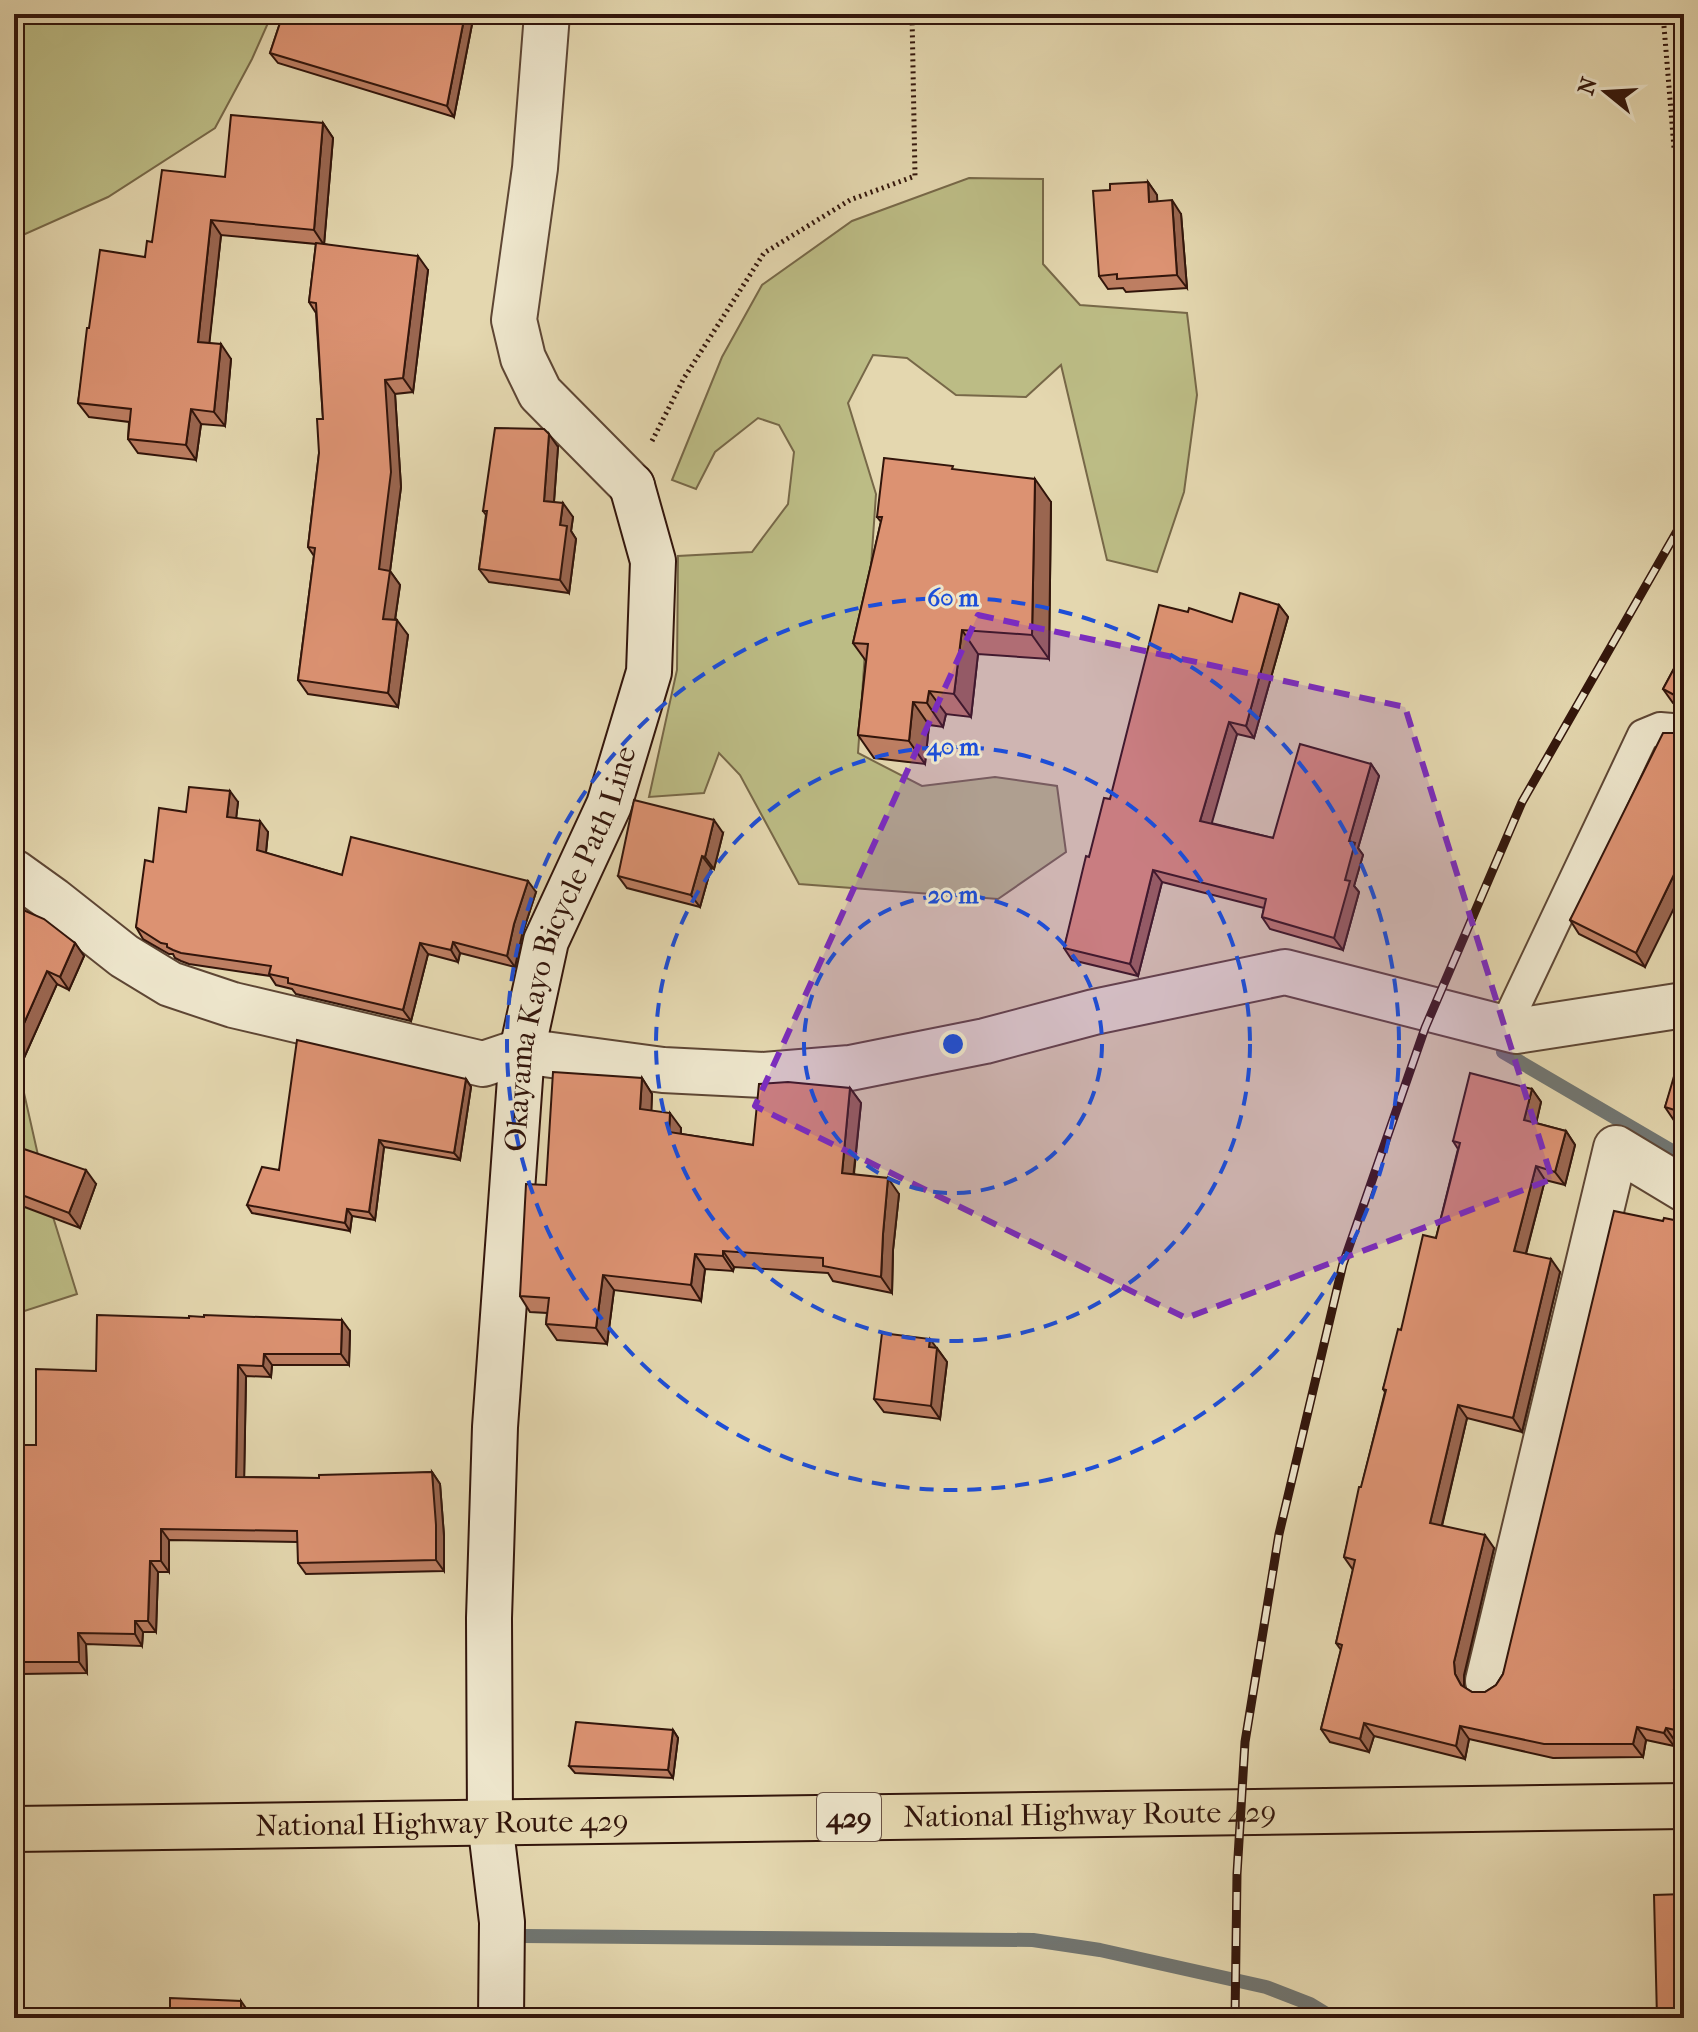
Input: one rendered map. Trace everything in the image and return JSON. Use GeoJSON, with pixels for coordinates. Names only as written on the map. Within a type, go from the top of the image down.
{"type":"FeatureCollection","features":[{"type":"Feature","properties":{"kind":"highway","name":"National Highway Route 429"},"geometry":{"type":"LineString","coordinates":[[14,1829],[1684,1806]]}},
{"type":"Feature","properties":{"kind":"street"},"geometry":{"type":"LineString","coordinates":[[547,14],[535,168],[514,320],[523,358],[540,393],[632,486]]}},
{"type":"Feature","properties":{"kind":"street","name":"Okayama Kayo Bicycle Path Line"},"geometry":{"type":"LineString","coordinates":[[501,2018],[502,1922],[490,1822],[489,1618],[495,1427],[522,1051],[546,941],[609,805],[649,672],[653,561],[632,486]]}},
{"type":"Feature","properties":{"kind":"street"},"geometry":{"type":"LineString","coordinates":[[14,872],[124,956],[170,984],[233,1005],[483,1064],[522,1051],[663,1070],[763,1075],[850,1068],[985,1041],[1094,1012],[1285,972],[1516,1031],[1684,1005]]}},
{"type":"Feature","properties":{"kind":"street"},"geometry":{"type":"LineString","coordinates":[[1488,1681],[1616,1148],[1684,1189]]}},
{"type":"Feature","properties":{"kind":"lane"},"geometry":{"type":"LineString","coordinates":[[1504,1029],[1643,735],[1660,728],[1684,730]]}},
{"type":"Feature","properties":{"kind":"path"},"geometry":{"type":"LineString","coordinates":[[632,486],[684,378],[764,253],[850,200],[915,176],[912,14]]}},
{"type":"Feature","properties":{"kind":"path"},"geometry":{"type":"LineString","coordinates":[[1663,14],[1674,148],[1684,155]]}},
{"type":"Feature","properties":{"kind":"highlighted area"},"geometry":{"type":"Polygon","coordinates":[[[978,615],[1405,707],[1552,1179],[1186,1318],[755,1106],[978,615]]]}},
{"type":"Feature","properties":{"kind":"green space"},"geometry":{"type":"Polygon","coordinates":[[[14,14],[272,14],[215,128],[108,197],[14,239],[14,14]]]}},
{"type":"Feature","properties":{"kind":"green space"},"geometry":{"type":"Polygon","coordinates":[[[969,178],[1043,179],[1043,264],[1080,305],[1187,313],[1197,395],[1184,492],[1157,572],[1107,560],[1061,365],[1026,397],[956,395],[907,358],[873,355],[848,403],[876,494],[858,753],[922,786],[995,777],[1057,786],[1066,852],[998,899],[799,884],[740,775],[719,753],[704,793],[649,797],[677,670],[678,556],[752,552],[788,504],[794,452],[779,425],[758,418],[715,452],[696,489],[672,480],[722,357],[762,285],[852,221],[969,178]]]}},
{"type":"Feature","properties":{"kind":"green space"},"geometry":{"type":"Polygon","coordinates":[[[14,1078],[22,1084],[49,1204],[77,1294],[18,1313],[14,1324],[14,1078]]]}},
{"type":"Feature","properties":{"kind":"building"},"geometry":{"type":"Polygon","coordinates":[[[283,14],[465,14],[447,106],[270,53],[283,14]]]}},
{"type":"Feature","properties":{"kind":"building"},"geometry":{"type":"Polygon","coordinates":[[[231,115],[323,123],[314,230],[211,220],[198,342],[221,344],[214,412],[191,409],[186,445],[128,439],[131,409],[78,403],[100,250],[145,257],[147,241],[152,242],[162,170],[225,177],[231,115]]]}},
{"type":"Feature","properties":{"kind":"building"},"geometry":{"type":"Polygon","coordinates":[[[1148,182],[1149,202],[1172,200],[1177,275],[1117,279],[1117,274],[1099,276],[1093,191],[1110,190],[1110,184],[1148,182]]]}},
{"type":"Feature","properties":{"kind":"building"},"geometry":{"type":"Polygon","coordinates":[[[316,243],[418,256],[403,378],[385,380],[391,472],[379,569],[390,571],[383,619],[397,620],[388,693],[298,680],[315,548],[308,547],[319,453],[317,419],[323,419],[316,303],[309,302],[316,243]]]}},
{"type":"Feature","properties":{"kind":"building"},"geometry":{"type":"Polygon","coordinates":[[[495,428],[544,429],[549,434],[544,501],[563,503],[560,525],[567,526],[560,580],[479,569],[487,511],[483,511],[495,428]]]}},
{"type":"Feature","properties":{"kind":"building"},"geometry":{"type":"Polygon","coordinates":[[[884,458],[1035,479],[1032,635],[962,630],[954,694],[929,691],[927,703],[913,702],[909,741],[858,735],[868,644],[853,643],[882,517],[877,517],[884,458]]]}},
{"type":"Feature","properties":{"kind":"building"},"geometry":{"type":"Polygon","coordinates":[[[1240,593],[1279,605],[1246,726],[1229,722],[1200,821],[1273,838],[1300,744],[1371,764],[1349,841],[1355,843],[1345,880],[1350,881],[1334,938],[1262,917],[1266,899],[1153,870],[1130,964],[1064,948],[1086,856],[1089,857],[1104,798],[1110,799],[1159,605],[1188,612],[1189,608],[1232,622],[1240,593]]]}},
{"type":"Feature","properties":{"kind":"building"},"geometry":{"type":"Polygon","coordinates":[[[1684,650],[1684,702],[1663,689],[1684,650]]]}},
{"type":"Feature","properties":{"kind":"building"},"geometry":{"type":"Polygon","coordinates":[[[1684,731],[1684,854],[1636,953],[1570,920],[1663,733],[1684,731]]]}},
{"type":"Feature","properties":{"kind":"building"},"geometry":{"type":"Polygon","coordinates":[[[189,787],[230,791],[227,817],[260,821],[257,850],[342,875],[351,837],[528,881],[507,956],[453,942],[451,950],[420,943],[403,1010],[288,983],[288,978],[269,974],[271,966],[181,953],[167,947],[167,944],[136,927],[145,860],[153,862],[159,808],[186,812],[189,787]]]}},
{"type":"Feature","properties":{"kind":"building"},"geometry":{"type":"Polygon","coordinates":[[[634,800],[714,820],[691,895],[618,876],[634,800]]]}},
{"type":"Feature","properties":{"kind":"building"},"geometry":{"type":"Polygon","coordinates":[[[14,906],[44,919],[75,943],[60,977],[47,971],[14,1046],[14,906]]]}},
{"type":"Feature","properties":{"kind":"building"},"geometry":{"type":"Polygon","coordinates":[[[297,1040],[466,1079],[454,1153],[379,1140],[369,1212],[347,1209],[345,1223],[247,1205],[262,1167],[279,1170],[297,1040]]]}},
{"type":"Feature","properties":{"kind":"building"},"geometry":{"type":"Polygon","coordinates":[[[1684,1050],[1684,1113],[1665,1107],[1684,1050]]]}},
{"type":"Feature","properties":{"kind":"building"},"geometry":{"type":"Polygon","coordinates":[[[553,1072],[642,1078],[640,1109],[670,1113],[669,1132],[753,1145],[759,1084],[788,1082],[850,1088],[842,1173],[888,1178],[881,1277],[823,1266],[823,1258],[723,1251],[723,1256],[695,1254],[691,1285],[603,1275],[596,1328],[546,1324],[549,1298],[520,1296],[526,1184],[546,1185],[553,1072]]]}},
{"type":"Feature","properties":{"kind":"building"},"geometry":{"type":"Polygon","coordinates":[[[1470,1073],[1532,1089],[1524,1120],[1566,1131],[1555,1172],[1536,1166],[1514,1251],[1551,1259],[1513,1418],[1458,1405],[1430,1523],[1485,1535],[1454,1662],[1455,1674],[1461,1685],[1472,1692],[1485,1692],[1496,1685],[1503,1674],[1614,1211],[1684,1222],[1684,1645],[1674,1689],[1684,1691],[1684,1732],[1666,1728],[1664,1733],[1637,1727],[1633,1744],[1544,1744],[1460,1726],[1456,1746],[1364,1723],[1360,1739],[1321,1729],[1342,1645],[1336,1643],[1355,1560],[1344,1557],[1359,1487],[1423,1235],[1436,1238],[1460,1143],[1453,1141],[1470,1073]]]}},
{"type":"Feature","properties":{"kind":"building"},"geometry":{"type":"Polygon","coordinates":[[[18,1147],[86,1170],[69,1213],[14,1192],[14,1157],[18,1147]]]}},
{"type":"Feature","properties":{"kind":"building"},"geometry":{"type":"Polygon","coordinates":[[[97,1315],[342,1320],[341,1354],[264,1354],[263,1366],[238,1365],[236,1477],[319,1478],[319,1475],[432,1472],[436,1560],[298,1563],[297,1531],[161,1529],[161,1561],[150,1561],[148,1621],[135,1621],[135,1634],[78,1633],[79,1662],[14,1662],[14,1445],[36,1445],[36,1369],[96,1371],[97,1315]]]}},
{"type":"Feature","properties":{"kind":"building"},"geometry":{"type":"Polygon","coordinates":[[[882,1333],[930,1339],[929,1347],[937,1348],[931,1406],[874,1399],[882,1333]]]}},
{"type":"Feature","properties":{"kind":"building"},"geometry":{"type":"Polygon","coordinates":[[[576,1722],[673,1730],[668,1770],[569,1766],[576,1722]]]}},
{"type":"Feature","properties":{"kind":"building"},"geometry":{"type":"Polygon","coordinates":[[[1684,1894],[1684,2018],[1657,2018],[1654,1895],[1684,1894]]]}},
{"type":"Feature","properties":{"kind":"building"},"geometry":{"type":"Polygon","coordinates":[[[170,1998],[241,2001],[241,2018],[170,2018],[170,1998]]]}},
{"type":"Feature","properties":{"kind":"waterway"},"geometry":{"type":"LineString","coordinates":[[1503,1052],[1684,1158]]}},
{"type":"Feature","properties":{"kind":"waterway"},"geometry":{"type":"LineString","coordinates":[[522,1936],[1033,1940],[1100,1950],[1266,1987],[1310,2004],[1333,2018]]}},
{"type":"Feature","properties":{"kind":"railway"},"geometry":{"type":"LineString","coordinates":[[1235,2018],[1237,1874],[1245,1742],[1279,1534],[1343,1264],[1425,1028],[1522,802],[1684,519]]}}]}
